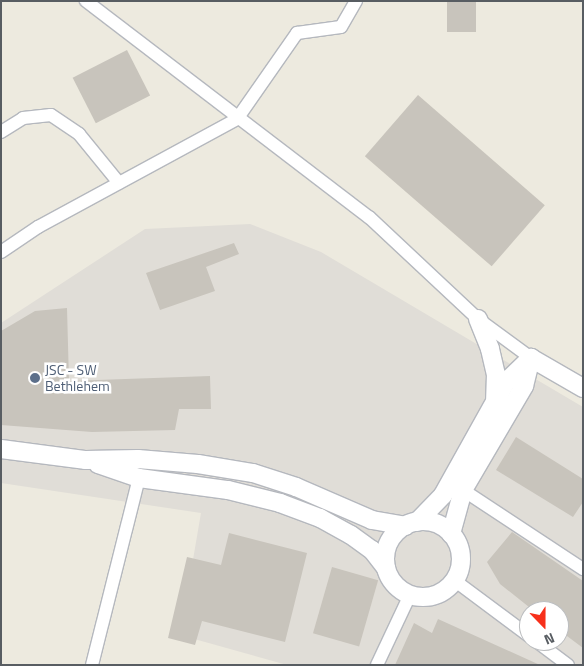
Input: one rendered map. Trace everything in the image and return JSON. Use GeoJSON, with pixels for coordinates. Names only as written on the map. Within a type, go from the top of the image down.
{"type":"FeatureCollection","features":[{"type":"Feature","properties":{"kind":"street"},"geometry":{"type":"LineString","coordinates":[[86,1],[237,119],[369,217],[478,319],[532,358],[583,388]]}},
{"type":"Feature","properties":{"kind":"street"},"geometry":{"type":"LineString","coordinates":[[1,252],[38,227],[237,119],[297,33],[341,27],[356,1]]}},
{"type":"Feature","properties":{"kind":"street"},"geometry":{"type":"LineString","coordinates":[[1,132],[23,118],[51,116],[79,134],[119,183]]}},
{"type":"Feature","properties":{"kind":"street"},"geometry":{"type":"LineString","coordinates":[[478,319],[490,349],[496,374],[495,400]]}},
{"type":"Feature","properties":{"kind":"street"},"geometry":{"type":"LineString","coordinates":[[386,568],[388,544],[443,495],[506,382],[532,358]]}},
{"type":"Feature","properties":{"kind":"street"},"geometry":{"type":"LineString","coordinates":[[86,460],[139,478],[228,490],[312,515],[372,550],[399,589],[410,595],[435,595],[454,580],[460,556],[451,534],[463,490],[524,386],[532,358]]}},
{"type":"Feature","properties":{"kind":"street"},"geometry":{"type":"LineString","coordinates":[[1,449],[86,460],[138,459],[253,473],[296,487],[372,520],[411,524],[429,522],[451,534]]}},
{"type":"Feature","properties":{"kind":"street"},"geometry":{"type":"LineString","coordinates":[[92,665],[139,478]]}},
{"type":"Feature","properties":{"kind":"street"},"geometry":{"type":"LineString","coordinates":[[463,490],[583,569]]}},
{"type":"Feature","properties":{"kind":"street"},"geometry":{"type":"LineString","coordinates":[[454,580],[519,629]]}},
{"type":"Feature","properties":{"kind":"street"},"geometry":{"type":"LineString","coordinates":[[377,665],[410,595]]}},
{"type":"Feature","properties":{"kind":"street"},"geometry":{"type":"LineString","coordinates":[[549,651],[568,665]]}},
{"type":"Feature","properties":{"kind":"shaded area"},"geometry":{"type":"Polygon","coordinates":[[[250,224],[321,252],[583,407],[583,665],[287,665],[180,635],[201,513],[1,483],[1,323],[145,229],[250,224]]]}},
{"type":"Feature","properties":{"kind":"building"},"geometry":{"type":"Polygon","coordinates":[[[447,1],[476,1],[476,32],[447,32],[447,1]]]}},
{"type":"Feature","properties":{"kind":"building"},"geometry":{"type":"Polygon","coordinates":[[[127,50],[150,95],[96,123],[73,78],[127,50]]]}},
{"type":"Feature","properties":{"kind":"building"},"geometry":{"type":"Polygon","coordinates":[[[418,95],[545,205],[492,266],[365,156],[418,95]]]}},
{"type":"Feature","properties":{"kind":"building"},"geometry":{"type":"Polygon","coordinates":[[[234,243],[239,254],[206,267],[215,291],[160,310],[146,273],[234,243]]]}},
{"type":"Feature","properties":{"kind":"building"},"geometry":{"type":"Polygon","coordinates":[[[67,308],[69,381],[210,376],[211,409],[179,409],[175,430],[92,432],[1,425],[1,331],[35,311],[67,308]]]}},
{"type":"Feature","properties":{"kind":"building"},"geometry":{"type":"Polygon","coordinates":[[[516,437],[583,479],[583,502],[573,517],[496,470],[516,437]]]}},
{"type":"Feature","properties":{"kind":"building"},"geometry":{"type":"Polygon","coordinates":[[[512,532],[583,581],[583,648],[569,638],[569,601],[521,601],[500,584],[487,562],[512,532]]]}},
{"type":"Feature","properties":{"kind":"building"},"geometry":{"type":"Polygon","coordinates":[[[229,533],[307,553],[285,642],[202,621],[195,645],[168,638],[187,557],[221,565],[229,533]]]}},
{"type":"Feature","properties":{"kind":"building"},"geometry":{"type":"Polygon","coordinates":[[[332,567],[378,580],[359,647],[313,633],[332,567]]]}},
{"type":"Feature","properties":{"kind":"building"},"geometry":{"type":"Polygon","coordinates":[[[438,619],[540,665],[395,665],[414,623],[432,633],[438,619]]]}},
{"type":"Feature","properties":{"kind":"place","name":"JSC - SW Bethlehem"},"geometry":{"type":"Point","coordinates":[35,378]}}]}
